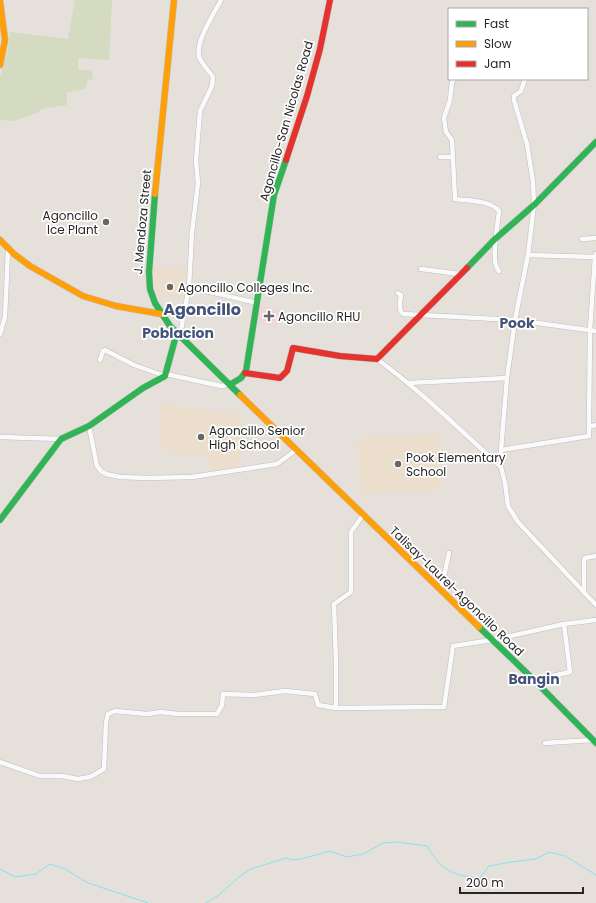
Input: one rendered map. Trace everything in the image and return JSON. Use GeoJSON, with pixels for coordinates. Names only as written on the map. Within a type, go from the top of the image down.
{"type":"FeatureCollection","features":[{"type":"Feature","properties":{"kind":"main road","name":"J. Mendoza Street"},"geometry":{"type":"LineString","coordinates":[[174,0],[149,262],[148,282],[152,296],[161,314],[178,334],[231,384],[337,490]]}},
{"type":"Feature","properties":{"kind":"main road","name":"Agoncillo-San Nicolas Road"},"geometry":{"type":"LineString","coordinates":[[245,373],[274,195],[307,96],[320,49],[330,0]]}},
{"type":"Feature","properties":{"kind":"main road"},"geometry":{"type":"LineString","coordinates":[[0,1],[6,41],[4,55],[0,65]]}},
{"type":"Feature","properties":{"kind":"main road"},"geometry":{"type":"LineString","coordinates":[[231,384],[241,378],[245,373],[280,378],[287,371],[293,348],[340,356],[377,359],[495,238],[534,205],[596,142]]}},
{"type":"Feature","properties":{"kind":"main road"},"geometry":{"type":"LineString","coordinates":[[0,240],[17,258],[46,276],[88,298],[132,309],[161,314]]}},
{"type":"Feature","properties":{"kind":"main road"},"geometry":{"type":"LineString","coordinates":[[0,520],[61,439],[89,426],[143,388],[166,375],[178,334]]}},
{"type":"Feature","properties":{"kind":"main road","name":"Talisay-Laurel-Agoncillo Road"},"geometry":{"type":"LineString","coordinates":[[337,490],[595,741]]}},
{"type":"Feature","properties":{"kind":"street"},"geometry":{"type":"LineString","coordinates":[[178,334],[189,287],[192,232],[198,183],[196,161],[200,111],[212,86],[213,77],[200,58],[198,49],[201,39],[221,0]]}},
{"type":"Feature","properties":{"kind":"street"},"geometry":{"type":"LineString","coordinates":[[453,80],[450,100],[444,118],[446,132],[452,140],[455,199],[488,204],[495,207],[499,212],[495,238],[496,266],[499,271]]}},
{"type":"Feature","properties":{"kind":"street"},"geometry":{"type":"LineString","coordinates":[[525,80],[521,91],[514,96],[514,100],[528,144],[533,182],[534,205],[528,256],[515,320],[507,378],[501,467],[506,483],[508,506],[514,517],[596,605]]}},
{"type":"Feature","properties":{"kind":"street"},"geometry":{"type":"LineString","coordinates":[[440,157],[452,157]]}},
{"type":"Feature","properties":{"kind":"street"},"geometry":{"type":"LineString","coordinates":[[582,239],[596,238]]}},
{"type":"Feature","properties":{"kind":"street"},"geometry":{"type":"LineString","coordinates":[[0,334],[5,318],[8,250]]}},
{"type":"Feature","properties":{"kind":"street"},"geometry":{"type":"LineString","coordinates":[[501,450],[589,436],[590,330],[595,255],[528,256]]}},
{"type":"Feature","properties":{"kind":"street"},"geometry":{"type":"LineString","coordinates":[[421,269],[460,274]]}},
{"type":"Feature","properties":{"kind":"street"},"geometry":{"type":"LineString","coordinates":[[189,287],[257,302]]}},
{"type":"Feature","properties":{"kind":"street"},"geometry":{"type":"LineString","coordinates":[[398,293],[401,295],[400,307],[403,314],[515,320],[596,331]]}},
{"type":"Feature","properties":{"kind":"street"},"geometry":{"type":"LineString","coordinates":[[100,360],[103,351],[105,350],[134,365],[166,375],[221,386],[231,384]]}},
{"type":"Feature","properties":{"kind":"street"},"geometry":{"type":"LineString","coordinates":[[377,359],[408,383],[501,467]]}},
{"type":"Feature","properties":{"kind":"street"},"geometry":{"type":"LineString","coordinates":[[408,383],[507,378]]}},
{"type":"Feature","properties":{"kind":"street"},"geometry":{"type":"LineString","coordinates":[[589,426],[596,425]]}},
{"type":"Feature","properties":{"kind":"street"},"geometry":{"type":"LineString","coordinates":[[89,426],[97,466],[106,474],[120,477],[192,477],[258,467],[277,464],[296,450]]}},
{"type":"Feature","properties":{"kind":"street"},"geometry":{"type":"LineString","coordinates":[[0,437],[61,439]]}},
{"type":"Feature","properties":{"kind":"street"},"geometry":{"type":"LineString","coordinates":[[336,708],[334,604],[351,592],[351,532],[363,515]]}},
{"type":"Feature","properties":{"kind":"street"},"geometry":{"type":"LineString","coordinates":[[441,590],[449,553]]}},
{"type":"Feature","properties":{"kind":"street"},"geometry":{"type":"LineString","coordinates":[[584,593],[584,560],[586,558],[596,556]]}},
{"type":"Feature","properties":{"kind":"street"},"geometry":{"type":"LineString","coordinates":[[0,762],[40,776],[62,776],[78,779],[90,777],[104,769],[106,722],[108,714],[115,711],[147,714],[161,712],[178,714],[217,714],[222,705],[223,694],[254,695],[285,691],[315,694],[318,705],[336,708],[444,708],[453,646],[492,640],[564,624],[596,620]]}},
{"type":"Feature","properties":{"kind":"street"},"geometry":{"type":"LineString","coordinates":[[534,680],[570,672],[564,624]]}},
{"type":"Feature","properties":{"kind":"street"},"geometry":{"type":"LineString","coordinates":[[545,743],[595,741]]}},
{"type":"Feature","properties":{"kind":"shaded area","name":"Agoncillo Colleges Inc."},"geometry":{"type":"Polygon","coordinates":[[[152,265],[188,270],[184,298],[155,294],[152,265]]]}},
{"type":"Feature","properties":{"kind":"shaded area","name":"Agoncillo RHU"},"geometry":{"type":"Polygon","coordinates":[[[260,305],[281,310],[278,327],[258,323],[260,305]]]}},
{"type":"Feature","properties":{"kind":"shaded area","name":"Agoncillo Senior High School"},"geometry":{"type":"Polygon","coordinates":[[[159,402],[225,413],[235,409],[245,425],[240,466],[213,471],[205,453],[175,456],[174,450],[160,450],[159,402]]]}},
{"type":"Feature","properties":{"kind":"shaded area","name":"Pook Elementary School"},"geometry":{"type":"Polygon","coordinates":[[[438,434],[440,490],[359,494],[357,438],[438,434]]]}},
{"type":"Feature","properties":{"kind":"green space"},"geometry":{"type":"Polygon","coordinates":[[[75,0],[112,0],[109,60],[78,58],[78,70],[92,70],[93,80],[88,79],[85,89],[67,92],[67,105],[42,109],[37,113],[14,121],[0,120],[0,77],[8,50],[10,32],[68,39],[75,0]]]}},
{"type":"Feature","properties":{"kind":"waterway"},"geometry":{"type":"LineString","coordinates":[[206,903],[219,895],[239,877],[251,869],[286,858],[292,860],[301,859],[330,851],[347,857],[363,854],[383,843],[397,842],[427,846],[437,861],[449,870],[462,876],[480,878],[489,866],[536,859],[549,852],[565,856],[596,875]]}},
{"type":"Feature","properties":{"kind":"waterway"},"geometry":{"type":"LineString","coordinates":[[0,869],[15,877],[36,874],[50,864],[65,869],[88,883],[148,903]]}},
{"type":"Feature","properties":{"kind":"traffic: fast"},"geometry":{"type":"LineString","coordinates":[[467,268],[495,239],[534,205],[596,142]]}},
{"type":"Feature","properties":{"kind":"traffic: fast"},"geometry":{"type":"LineString","coordinates":[[231,384],[241,378],[246,371],[274,195],[286,160]]}},
{"type":"Feature","properties":{"kind":"traffic: fast"},"geometry":{"type":"LineString","coordinates":[[155,194],[149,272],[150,289],[155,303],[170,326],[240,395]]}},
{"type":"Feature","properties":{"kind":"traffic: fast"},"geometry":{"type":"LineString","coordinates":[[0,520],[61,439],[89,426],[143,388],[165,376],[177,332]]}},
{"type":"Feature","properties":{"kind":"traffic: fast"},"geometry":{"type":"LineString","coordinates":[[479,627],[596,743]]}},
{"type":"Feature","properties":{"kind":"traffic: slow"},"geometry":{"type":"LineString","coordinates":[[155,194],[174,0]]}},
{"type":"Feature","properties":{"kind":"traffic: slow"},"geometry":{"type":"LineString","coordinates":[[0,1],[5,40],[0,65]]}},
{"type":"Feature","properties":{"kind":"traffic: slow"},"geometry":{"type":"LineString","coordinates":[[0,240],[14,254],[30,266],[83,296],[116,306],[161,314]]}},
{"type":"Feature","properties":{"kind":"traffic: slow"},"geometry":{"type":"LineString","coordinates":[[240,395],[479,627]]}},
{"type":"Feature","properties":{"kind":"traffic: jam"},"geometry":{"type":"LineString","coordinates":[[286,160],[307,96],[320,49],[330,0]]}},
{"type":"Feature","properties":{"kind":"traffic: jam"},"geometry":{"type":"LineString","coordinates":[[245,373],[280,378],[287,371],[293,348],[340,356],[377,359],[467,268]]}},
{"type":"Feature","properties":{"kind":"place","name":"Agoncillo Ice Plant"},"geometry":{"type":"Point","coordinates":[106,222]}},
{"type":"Feature","properties":{"kind":"place","name":"Agoncillo Colleges Inc."},"geometry":{"type":"Point","coordinates":[170,287]}},
{"type":"Feature","properties":{"kind":"place","name":"Agoncillo RHU"},"geometry":{"type":"Point","coordinates":[269,316]}},
{"type":"Feature","properties":{"kind":"place","name":"Agoncillo Senior High School"},"geometry":{"type":"Point","coordinates":[201,437]}},
{"type":"Feature","properties":{"kind":"place","name":"Pook Elementary School"},"geometry":{"type":"Point","coordinates":[398,464]}},
{"type":"Feature","properties":{"kind":"district","name":"Agoncillo"},"geometry":{"type":"Point","coordinates":[202,309]}},
{"type":"Feature","properties":{"kind":"district","name":"Pook"},"geometry":{"type":"Point","coordinates":[517,323]}},
{"type":"Feature","properties":{"kind":"district","name":"Poblacion"},"geometry":{"type":"Point","coordinates":[178,333]}},
{"type":"Feature","properties":{"kind":"district","name":"Bangin"},"geometry":{"type":"Point","coordinates":[534,679]}}]}
